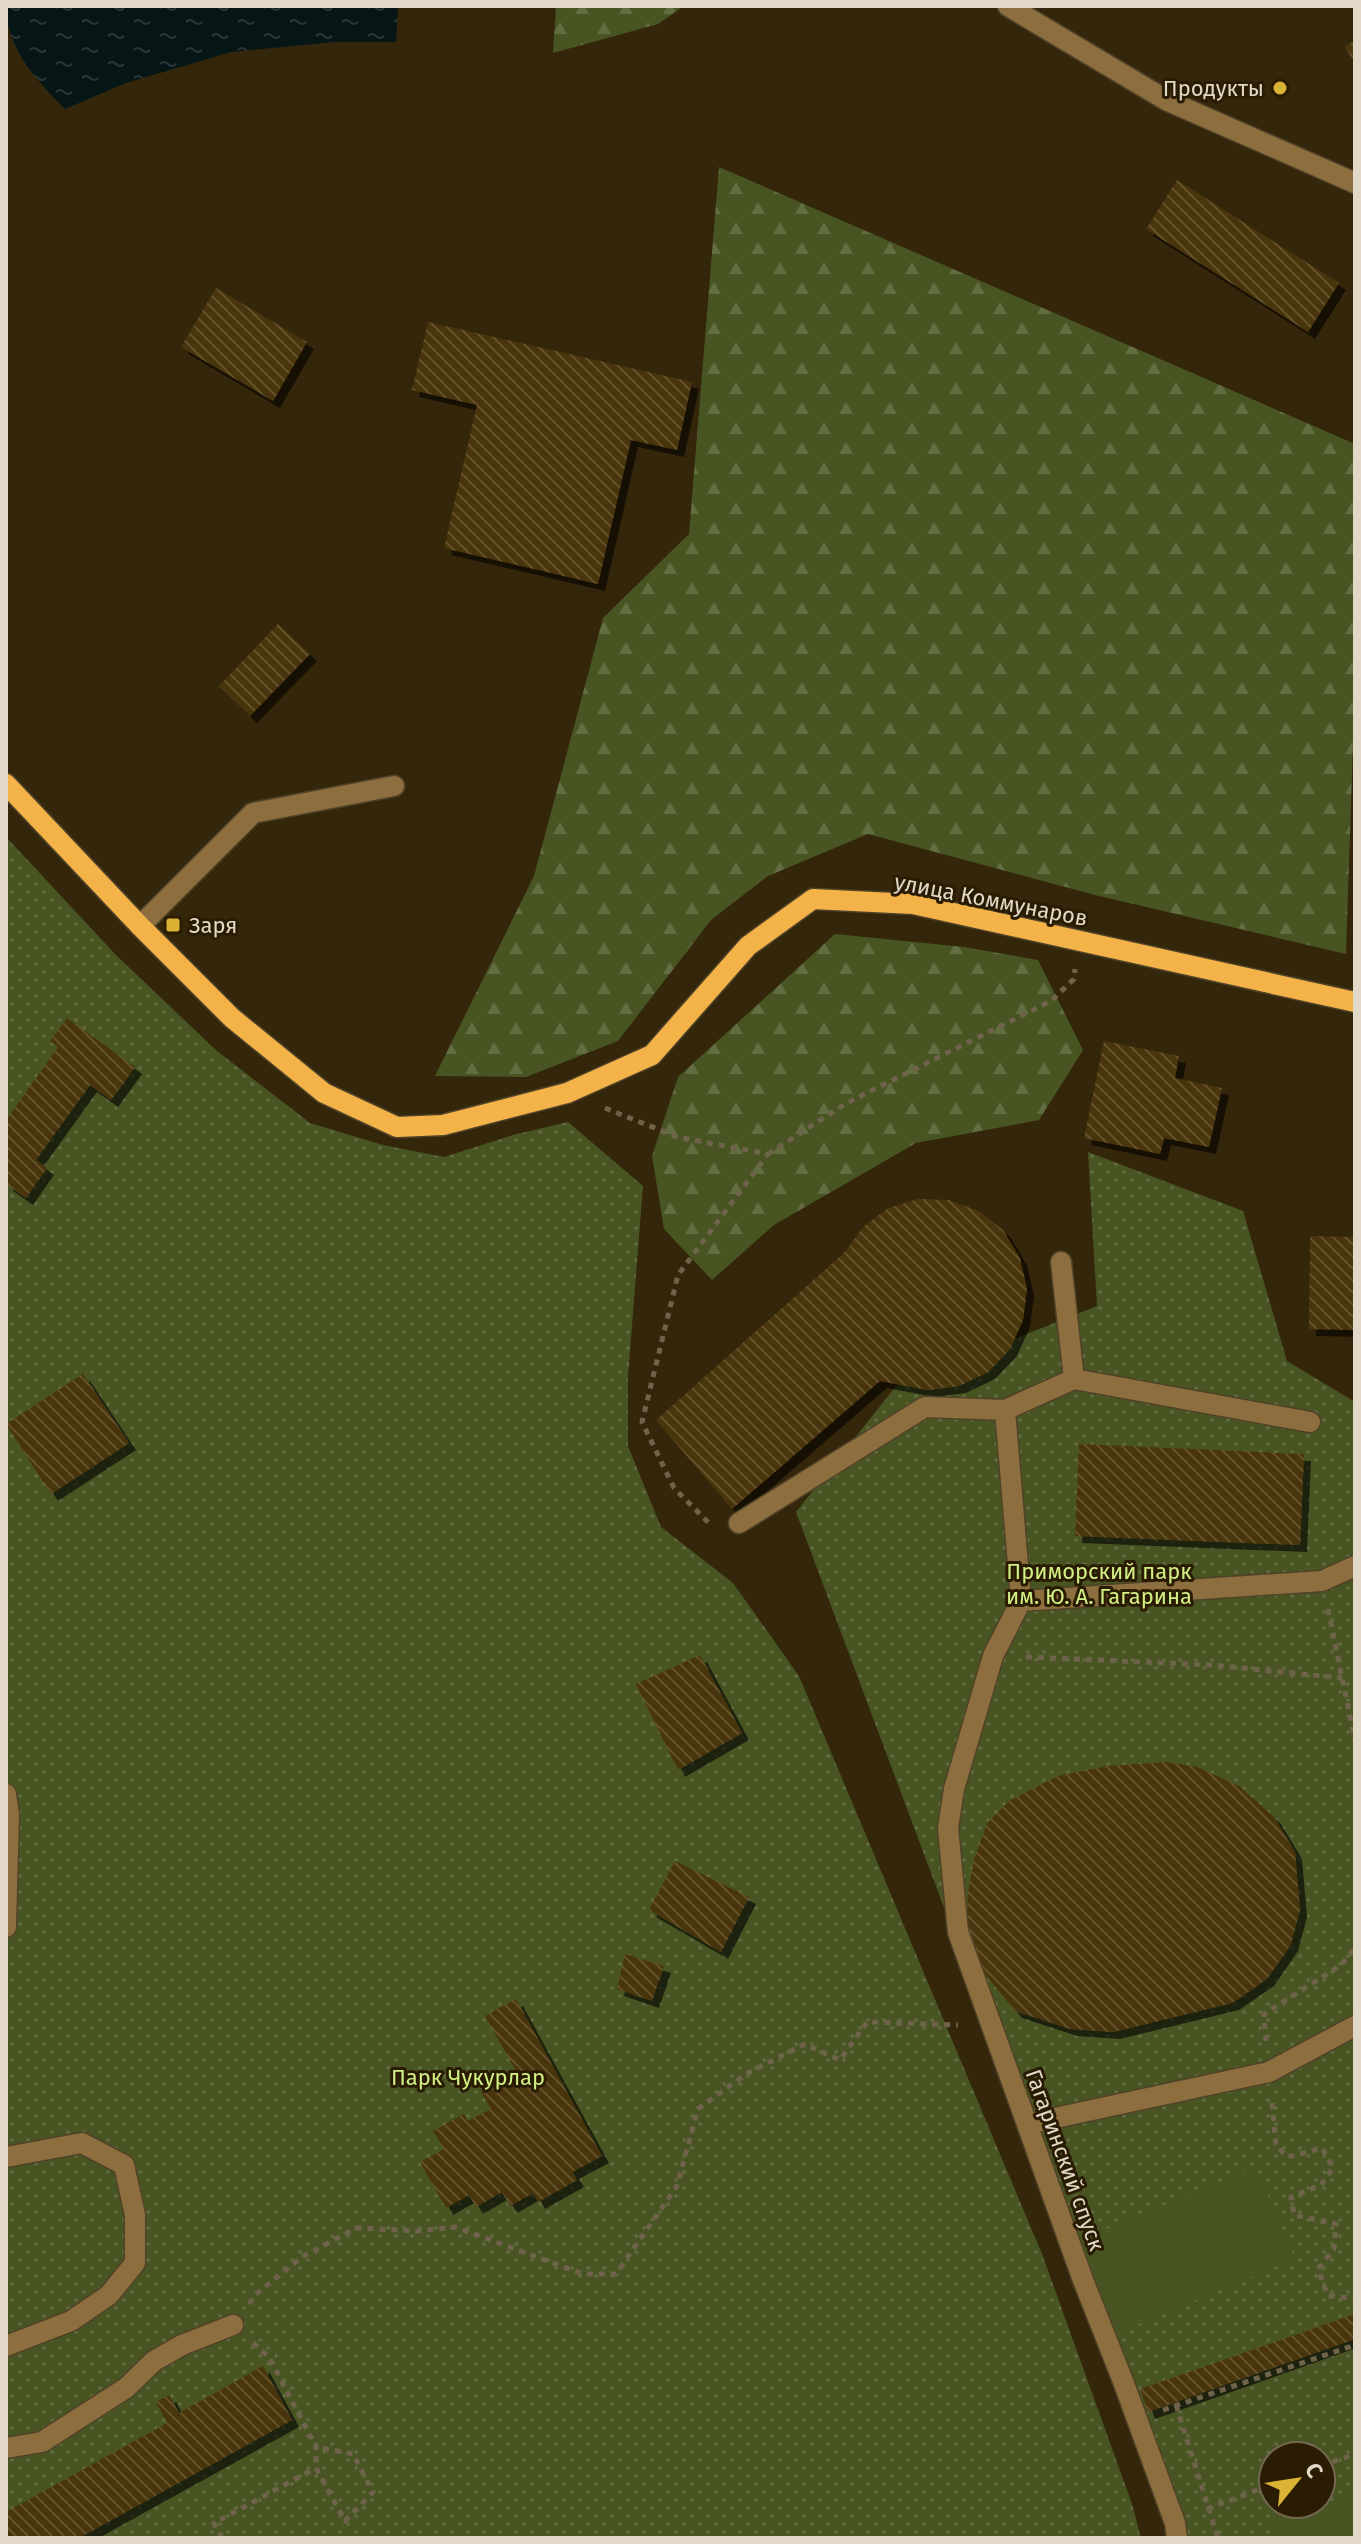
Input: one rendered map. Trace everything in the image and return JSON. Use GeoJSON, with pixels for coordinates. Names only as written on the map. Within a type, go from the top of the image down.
{"type":"FeatureCollection","features":[{"type":"Feature","properties":{"kind":"main road","name":"улица Коммунаров"},"geometry":{"type":"LineString","coordinates":[[6,784],[232,1018],[324,1093],[397,1127],[443,1125],[567,1093],[652,1055],[748,946],[813,899],[913,904],[1355,1002]]}},
{"type":"Feature","properties":{"kind":"street"},"geometry":{"type":"LineString","coordinates":[[1008,6],[1166,100],[1355,183]]}},
{"type":"Feature","properties":{"kind":"street"},"geometry":{"type":"LineString","coordinates":[[140,926],[253,813],[394,786]]}},
{"type":"Feature","properties":{"kind":"street"},"geometry":{"type":"LineString","coordinates":[[1061,1262],[1074,1379]]}},
{"type":"Feature","properties":{"kind":"street"},"geometry":{"type":"LineString","coordinates":[[739,1523],[925,1407],[1005,1410],[1074,1379],[1310,1422]]}},
{"type":"Feature","properties":{"kind":"street"},"geometry":{"type":"LineString","coordinates":[[1005,1410],[1021,1601],[1322,1581],[1355,1566]]}},
{"type":"Feature","properties":{"kind":"street","name":"Гагаринский спуск"},"geometry":{"type":"LineString","coordinates":[[1021,1601],[993,1656],[954,1789],[948,1828],[958,1932],[1083,2280],[1175,2523],[1177,2538]]}},
{"type":"Feature","properties":{"kind":"street"},"geometry":{"type":"LineString","coordinates":[[6,1794],[9,1814],[6,1927]]}},
{"type":"Feature","properties":{"kind":"street"},"geometry":{"type":"LineString","coordinates":[[1027,2124],[1269,2072],[1355,2026]]}},
{"type":"Feature","properties":{"kind":"street"},"geometry":{"type":"LineString","coordinates":[[6,2157],[82,2143],[124,2165],[135,2215],[135,2263],[109,2295],[71,2321],[6,2346]]}},
{"type":"Feature","properties":{"kind":"street"},"geometry":{"type":"LineString","coordinates":[[6,2448],[42,2442],[126,2388],[154,2361],[182,2345],[233,2325]]}},
{"type":"Feature","properties":{"kind":"path"},"geometry":{"type":"LineString","coordinates":[[739,1523],[722,1536],[674,1488],[642,1422],[678,1275],[768,1154],[847,1103],[1051,1001],[1074,979],[1078,940]]}},
{"type":"Feature","properties":{"kind":"path"},"geometry":{"type":"LineString","coordinates":[[567,1093],[677,1137],[768,1154]]}},
{"type":"Feature","properties":{"kind":"path"},"geometry":{"type":"LineString","coordinates":[[1322,1581],[1355,1741]]}},
{"type":"Feature","properties":{"kind":"path"},"geometry":{"type":"LineString","coordinates":[[993,1656],[1212,1665],[1342,1678]]}},
{"type":"Feature","properties":{"kind":"path"},"geometry":{"type":"LineString","coordinates":[[1355,1948],[1341,1965],[1264,2014],[1276,2146],[1288,2157],[1322,2148],[1333,2168],[1321,2185],[1291,2197],[1294,2215],[1336,2224],[1334,2249],[1318,2269],[1328,2296],[1355,2300]]}},
{"type":"Feature","properties":{"kind":"path"},"geometry":{"type":"LineString","coordinates":[[316,2447],[353,2454],[373,2492],[345,2521],[316,2468],[316,2447],[269,2357],[233,2325],[256,2294],[302,2257],[356,2228],[417,2231],[455,2227],[583,2274],[616,2274],[677,2186],[698,2109],[746,2074],[805,2044],[840,2060],[867,2022],[991,2027]]}},
{"type":"Feature","properties":{"kind":"path"},"geometry":{"type":"LineString","coordinates":[[1218,2538],[1176,2405],[1355,2345]]}},
{"type":"Feature","properties":{"kind":"path"},"geometry":{"type":"LineString","coordinates":[[222,2538],[214,2523],[316,2468]]}},
{"type":"Feature","properties":{"kind":"path"},"geometry":{"type":"LineString","coordinates":[[1207,2509],[1257,2490]]}},
{"type":"Feature","properties":{"kind":"green space"},"geometry":{"type":"Polygon","coordinates":[[[556,6],[684,6],[658,24],[553,53],[556,6]]]}},
{"type":"Feature","properties":{"kind":"green space"},"geometry":{"type":"Polygon","coordinates":[[[719,167],[1355,444],[1355,684],[1346,954],[1095,895],[868,834],[768,876],[711,920],[618,1041],[526,1077],[435,1076],[534,876],[603,618],[689,534],[719,167]]]}},
{"type":"Feature","properties":{"kind":"green space","name":"Парк Чукурлар"},"geometry":{"type":"Polygon","coordinates":[[[6,837],[116,955],[217,1051],[310,1123],[383,1145],[444,1157],[513,1135],[568,1122],[643,1186],[628,1376],[628,1446],[661,1527],[733,1583],[799,1676],[1042,2254],[1132,2504],[1141,2538],[6,2538],[6,837]]]}},
{"type":"Feature","properties":{"kind":"green space"},"geometry":{"type":"Polygon","coordinates":[[[835,934],[964,947],[1038,960],[1083,1050],[1039,1120],[916,1143],[774,1225],[712,1280],[664,1229],[652,1156],[678,1077],[835,934]]]}},
{"type":"Feature","properties":{"kind":"green space","name":"Приморский парк им. Ю. А. Гагарина"},"geometry":{"type":"Polygon","coordinates":[[[1088,1152],[1243,1211],[1287,1361],[1355,1402],[1355,2538],[1180,2538],[796,1512],[896,1386],[1097,1306],[1088,1152]]]}},
{"type":"Feature","properties":{"kind":"green space"},"geometry":{"type":"Polygon","coordinates":[[[1256,2166],[1295,2259],[1115,2334],[1076,2242],[1256,2166]]]}},
{"type":"Feature","properties":{"kind":"green space"},"geometry":{"type":"Polygon","coordinates":[[[1355,2493],[1355,2538],[1276,2538],[1271,2521],[1274,2520],[1337,2520],[1337,2499],[1355,2493]]]}},
{"type":"Feature","properties":{"kind":"water"},"geometry":{"type":"Polygon","coordinates":[[[6,6],[398,6],[396,42],[335,42],[231,52],[126,83],[65,109],[34,75],[17,50],[7,22],[6,6]]]}},
{"type":"Feature","properties":{"kind":"building"},"geometry":{"type":"Polygon","coordinates":[[[1355,40],[1355,63],[1345,47],[1355,40]]]}},
{"type":"Feature","properties":{"kind":"building"},"geometry":{"type":"Polygon","coordinates":[[[1177,180],[1339,283],[1308,332],[1146,229],[1177,180]]]}},
{"type":"Feature","properties":{"kind":"building"},"geometry":{"type":"Polygon","coordinates":[[[216,288],[307,342],[273,401],[181,347],[216,288]]]}},
{"type":"Feature","properties":{"kind":"building"},"geometry":{"type":"Polygon","coordinates":[[[428,322],[692,382],[677,450],[631,440],[598,584],[444,548],[477,405],[412,390],[428,322]]]}},
{"type":"Feature","properties":{"kind":"building"},"geometry":{"type":"Polygon","coordinates":[[[278,624],[310,654],[250,716],[219,686],[278,624]]]}},
{"type":"Feature","properties":{"kind":"building"},"geometry":{"type":"Polygon","coordinates":[[[67,1018],[135,1067],[111,1100],[90,1085],[36,1160],[47,1168],[26,1198],[6,1184],[6,1120],[58,1047],[50,1041],[67,1018]]]}},
{"type":"Feature","properties":{"kind":"building"},"geometry":{"type":"Polygon","coordinates":[[[1104,1041],[1179,1056],[1175,1078],[1222,1088],[1209,1147],[1164,1138],[1160,1154],[1084,1138],[1104,1041]]]}},
{"type":"Feature","properties":{"kind":"building"},"geometry":{"type":"Polygon","coordinates":[[[918,1199],[949,1200],[979,1211],[1003,1230],[1020,1258],[1027,1289],[1023,1320],[1010,1349],[988,1372],[959,1386],[928,1390],[880,1381],[732,1509],[656,1420],[845,1252],[863,1227],[888,1208],[918,1199]]]}},
{"type":"Feature","properties":{"kind":"building"},"geometry":{"type":"Polygon","coordinates":[[[1310,1236],[1355,1237],[1355,1330],[1309,1329],[1310,1236]]]}},
{"type":"Feature","properties":{"kind":"building"},"geometry":{"type":"Polygon","coordinates":[[[83,1374],[129,1443],[51,1494],[6,1424],[83,1374]]]}},
{"type":"Feature","properties":{"kind":"building"},"geometry":{"type":"Polygon","coordinates":[[[1079,1444],[1304,1454],[1300,1545],[1075,1536],[1079,1444]]]}},
{"type":"Feature","properties":{"kind":"building"},"geometry":{"type":"Polygon","coordinates":[[[700,1655],[742,1733],[678,1770],[636,1684],[700,1655]]]}},
{"type":"Feature","properties":{"kind":"building"},"geometry":{"type":"Polygon","coordinates":[[[1166,1762],[1197,1767],[1239,1786],[1274,1817],[1295,1852],[1300,1910],[1291,1944],[1267,1979],[1232,2003],[1113,2032],[1070,2029],[1015,2011],[984,1973],[967,1920],[974,1860],[987,1823],[1009,1801],[1058,1776],[1108,1766],[1166,1762]]]}},
{"type":"Feature","properties":{"kind":"building"},"geometry":{"type":"Polygon","coordinates":[[[675,1861],[749,1897],[721,1952],[649,1910],[675,1861]]]}},
{"type":"Feature","properties":{"kind":"building"},"geometry":{"type":"Polygon","coordinates":[[[625,1954],[664,1966],[652,2001],[617,1989],[625,1954]]]}},
{"type":"Feature","properties":{"kind":"building"},"geometry":{"type":"Polygon","coordinates":[[[516,1999],[602,2156],[572,2172],[577,2180],[538,2202],[533,2193],[510,2206],[502,2192],[476,2207],[469,2195],[446,2208],[420,2162],[444,2149],[433,2131],[464,2114],[468,2121],[491,2109],[481,2092],[517,2073],[485,2016],[516,1999]]]}},
{"type":"Feature","properties":{"kind":"building"},"geometry":{"type":"Polygon","coordinates":[[[1355,2314],[1355,2339],[1148,2412],[1140,2389],[1355,2314]]]}},
{"type":"Feature","properties":{"kind":"building"},"geometry":{"type":"Polygon","coordinates":[[[263,2366],[292,2420],[79,2538],[6,2538],[6,2512],[167,2423],[156,2402],[169,2395],[179,2413],[263,2366]]]}},
{"type":"Feature","properties":{"kind":"place","name":"Продукты"},"geometry":{"type":"Point","coordinates":[1280,88]}},
{"type":"Feature","properties":{"kind":"place","name":"Заря"},"geometry":{"type":"Point","coordinates":[173,925]}}]}
